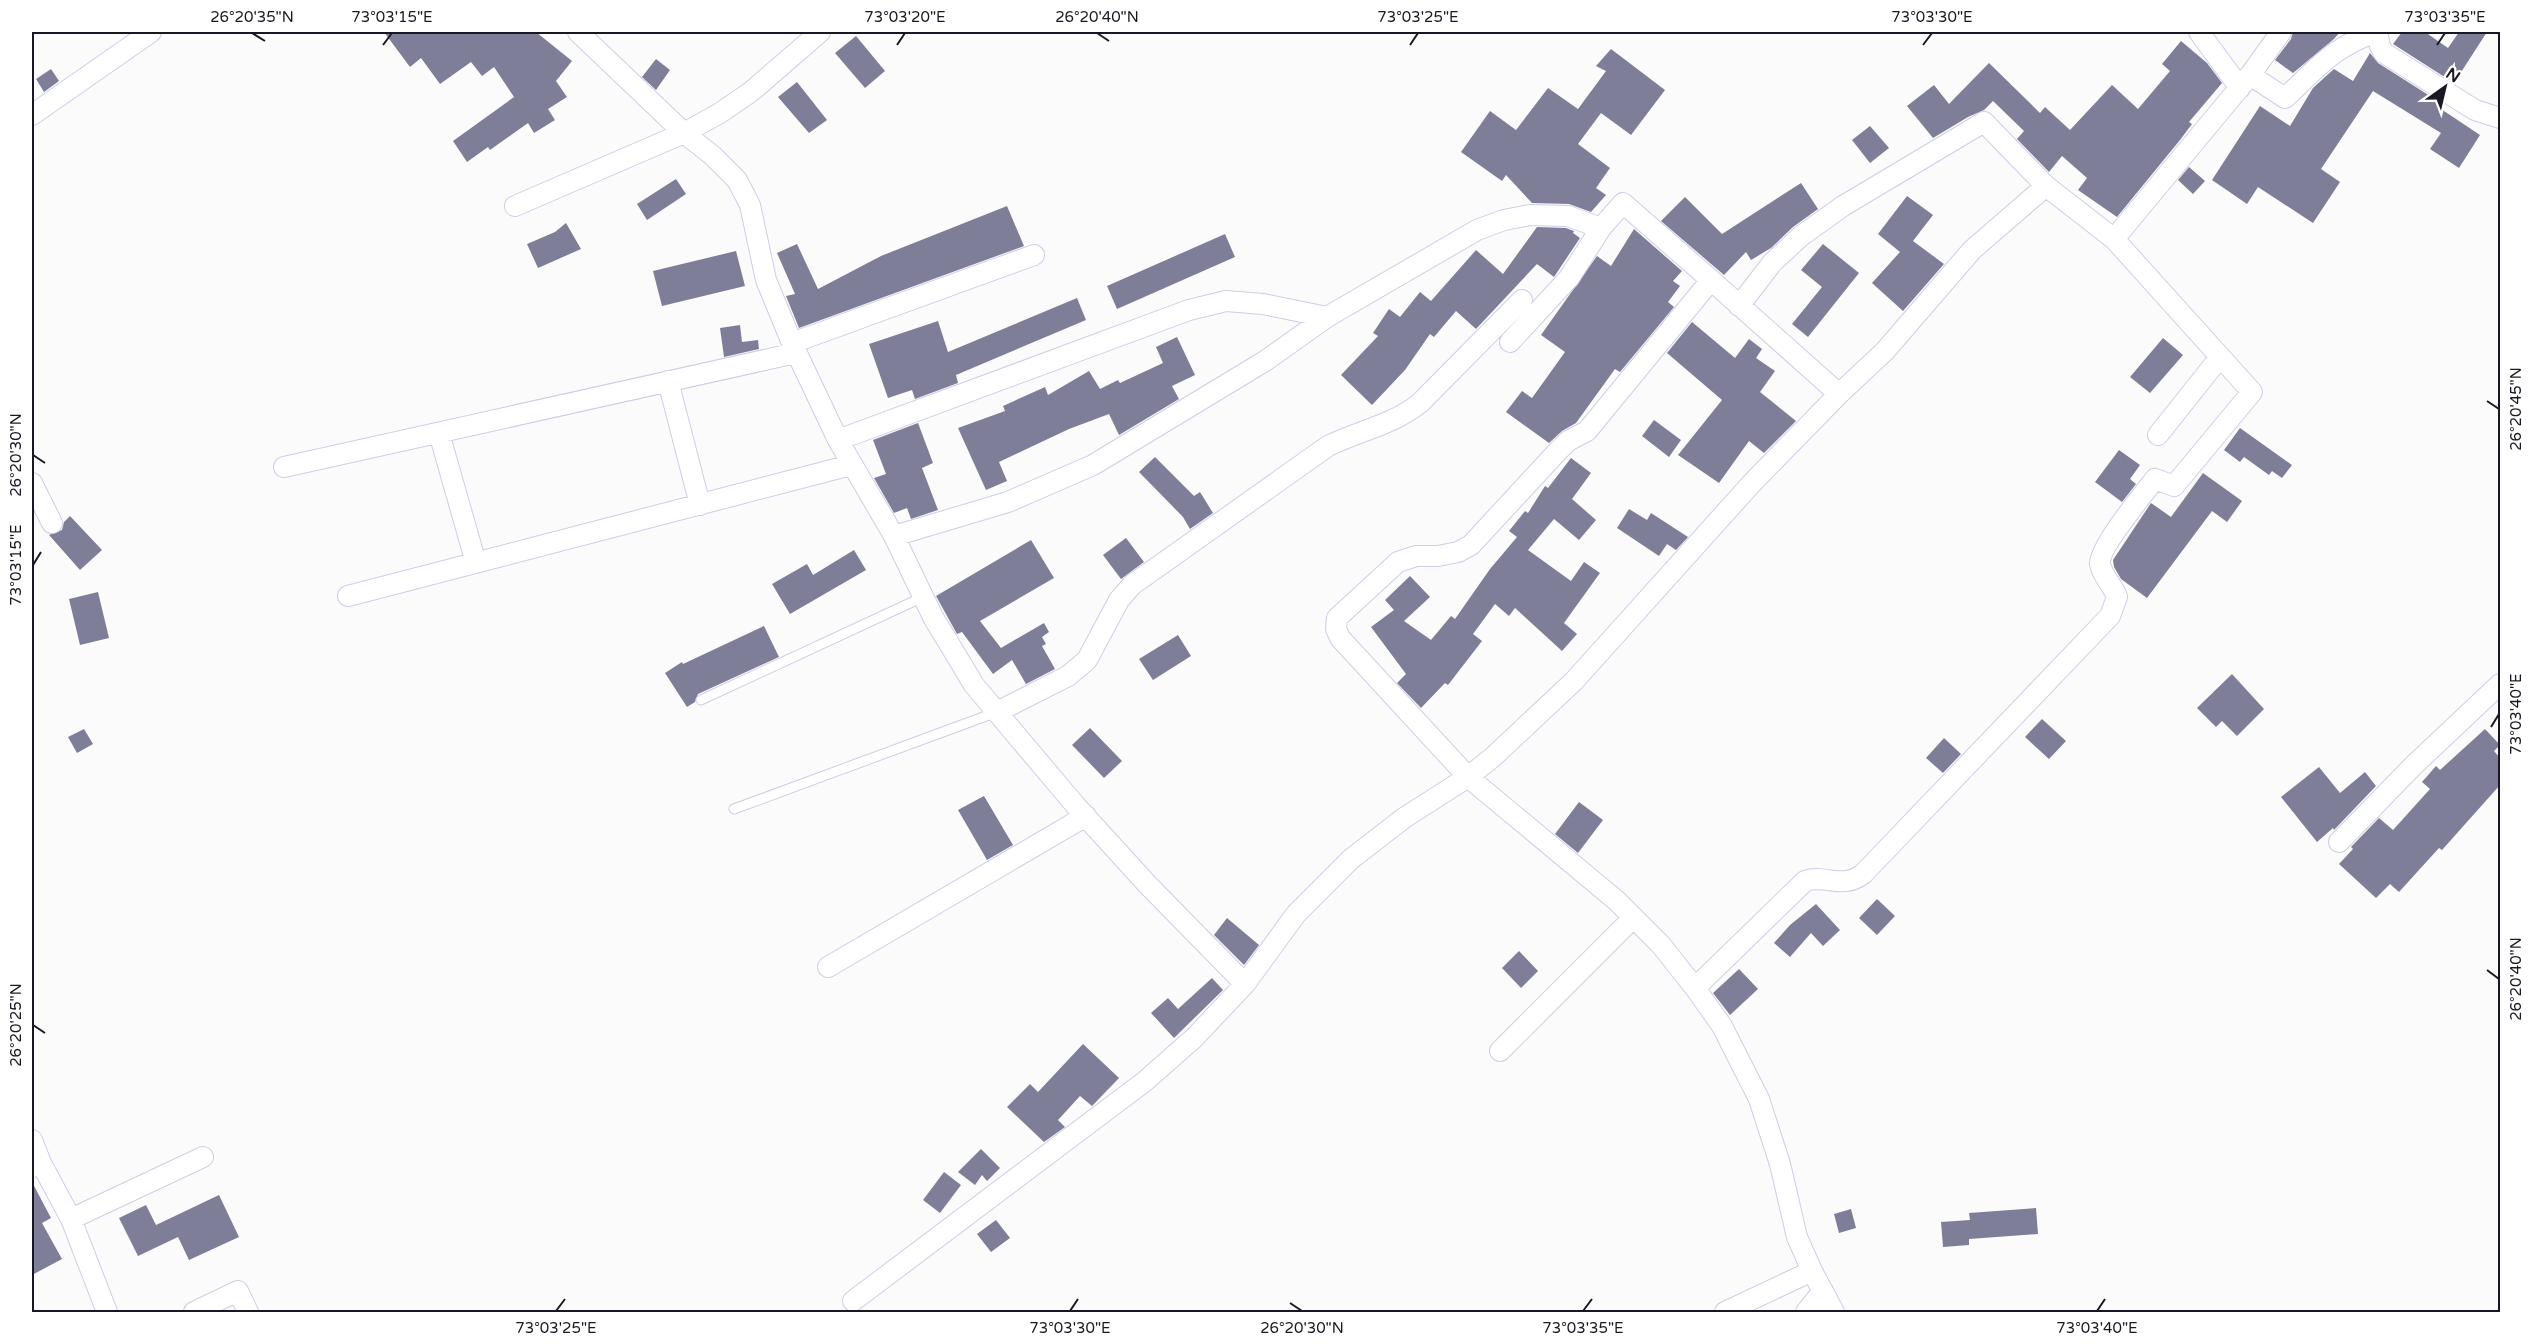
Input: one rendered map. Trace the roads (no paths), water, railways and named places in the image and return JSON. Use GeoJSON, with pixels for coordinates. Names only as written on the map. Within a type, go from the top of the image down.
{"type":"FeatureCollection","features":[{"type":"Feature","properties":{"kind":"street"},"geometry":{"type":"LineString","coordinates":[[32,115],[151,32]]}},
{"type":"Feature","properties":{"kind":"street"},"geometry":{"type":"LineString","coordinates":[[578,32],[737,180],[750,205],[766,280],[794,348],[851,465],[894,536],[923,597],[974,685],[1147,884],[1245,984]]}},
{"type":"Feature","properties":{"kind":"street"},"geometry":{"type":"LineString","coordinates":[[515,206],[684,133],[720,113],[752,91],[820,32]]}},
{"type":"Feature","properties":{"kind":"street"},"geometry":{"type":"LineString","coordinates":[[2199,32],[2245,81],[2285,98],[2335,52],[2352,40],[2377,32],[2380,46],[2385,53],[2475,110],[2500,118]]}},
{"type":"Feature","properties":{"kind":"street"},"geometry":{"type":"LineString","coordinates":[[2114,239],[2245,81],[2281,32]]}},
{"type":"Feature","properties":{"kind":"street"},"geometry":{"type":"LineString","coordinates":[[1695,988],[1805,881],[1814,878],[1842,883],[1853,882],[1863,874],[2110,616],[2117,597],[2100,565],[2100,558],[2107,543],[2155,479],[2174,486],[2252,392],[2114,239],[2046,186],[1984,122],[1843,206],[1802,236],[1772,263],[1739,306]]}},
{"type":"Feature","properties":{"kind":"street"},"geometry":{"type":"LineString","coordinates":[[853,1301],[1144,1083],[1194,1038],[1245,984],[1296,914],[1351,859],[1404,818],[1468,777],[1493,757],[1574,681],[1752,483],[1839,394],[1885,351],[1972,250],[2046,186]]}},
{"type":"Feature","properties":{"kind":"street"},"geometry":{"type":"LineString","coordinates":[[1510,342],[1569,278],[1601,228],[1623,203],[1839,394]]}},
{"type":"Feature","properties":{"kind":"street"},"geometry":{"type":"LineString","coordinates":[[894,536],[1008,502],[1092,465],[1247,373],[1327,316],[1477,230],[1504,220],[1530,215],[1568,216],[1601,228]]}},
{"type":"Feature","properties":{"kind":"street"},"geometry":{"type":"LineString","coordinates":[[284,467],[668,381],[794,348],[1034,255]]}},
{"type":"Feature","properties":{"kind":"street"},"geometry":{"type":"LineString","coordinates":[[1711,280],[1587,431],[1568,441],[1471,545],[1458,552],[1438,556],[1416,556],[1398,562],[1338,618],[1336,629],[1340,638],[1468,777],[1606,892],[1661,945],[1695,988],[1722,1026],[1759,1099],[1780,1164],[1797,1237],[1834,1312]]}},
{"type":"Feature","properties":{"kind":"street"},"geometry":{"type":"LineString","coordinates":[[996,712],[1068,676],[1087,660],[1119,600],[1132,585],[1328,446],[1355,432],[1381,426],[1403,417],[1412,410],[1522,300]]}},
{"type":"Feature","properties":{"kind":"street"},"geometry":{"type":"LineString","coordinates":[[838,440],[1189,310],[1226,301],[1263,304],[1327,316]]}},
{"type":"Feature","properties":{"kind":"street"},"geometry":{"type":"LineString","coordinates":[[2158,435],[2220,357]]}},
{"type":"Feature","properties":{"kind":"street"},"geometry":{"type":"LineString","coordinates":[[668,381],[700,505]]}},
{"type":"Feature","properties":{"kind":"street"},"geometry":{"type":"LineString","coordinates":[[439,433],[476,563]]}},
{"type":"Feature","properties":{"kind":"street"},"geometry":{"type":"LineString","coordinates":[[348,596],[851,465]]}},
{"type":"Feature","properties":{"kind":"street"},"geometry":{"type":"LineString","coordinates":[[32,483],[52,523]]}},
{"type":"Feature","properties":{"kind":"street"},"geometry":{"type":"LineString","coordinates":[[2339,842],[2414,765],[2500,684]]}},
{"type":"Feature","properties":{"kind":"street"},"geometry":{"type":"LineString","coordinates":[[828,967],[1086,816]]}},
{"type":"Feature","properties":{"kind":"street"},"geometry":{"type":"LineString","coordinates":[[1500,1051],[1633,918]]}},
{"type":"Feature","properties":{"kind":"street"},"geometry":{"type":"LineString","coordinates":[[32,1140],[36,1165],[71,1219],[107,1312]]}},
{"type":"Feature","properties":{"kind":"street"},"geometry":{"type":"LineString","coordinates":[[71,1219],[202,1157]]}},
{"type":"Feature","properties":{"kind":"street"},"geometry":{"type":"LineString","coordinates":[[1725,1312],[1812,1271]]}},
{"type":"Feature","properties":{"kind":"street"},"geometry":{"type":"LineString","coordinates":[[194,1312],[238,1291],[248,1312]]}},
{"type":"Feature","properties":{"kind":"street"},"geometry":{"type":"LineString","coordinates":[[1806,1312],[1823,1291]]}},
{"type":"Feature","properties":{"kind":"lane"},"geometry":{"type":"LineString","coordinates":[[701,700],[923,597]]}},
{"type":"Feature","properties":{"kind":"lane"},"geometry":{"type":"LineString","coordinates":[[735,809],[996,712]]}}]}
